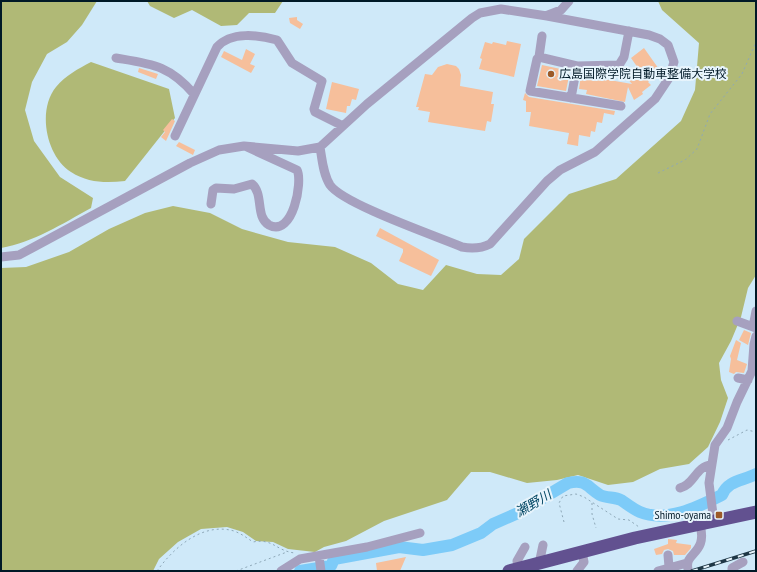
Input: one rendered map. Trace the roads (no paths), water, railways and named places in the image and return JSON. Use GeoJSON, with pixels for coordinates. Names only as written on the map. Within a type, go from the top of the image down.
{"type":"FeatureCollection","features":[{"type":"Feature","properties":{"kind":"highway"},"geometry":{"type":"LineString","coordinates":[[516,570],[643,537],[756,512]]}},
{"type":"Feature","properties":{"kind":"street"},"geometry":{"type":"LineString","coordinates":[[547,16],[561,10],[569,1]]}},
{"type":"Feature","properties":{"kind":"street"},"geometry":{"type":"LineString","coordinates":[[1,257],[19,254],[34,247],[190,163],[219,150],[244,146],[298,151],[320,147],[433,50],[480,13],[501,9],[629,31],[660,39],[668,45],[674,62],[670,78],[655,99],[595,152],[560,170],[547,181],[490,244],[482,248],[462,247],[348,199],[330,184],[322,161],[320,147]]}},
{"type":"Feature","properties":{"kind":"street"},"geometry":{"type":"LineString","coordinates":[[539,57],[577,66],[620,65],[624,57],[629,31]]}},
{"type":"Feature","properties":{"kind":"street"},"geometry":{"type":"LineString","coordinates":[[175,136],[214,52],[221,42],[226,39],[242,36],[277,40],[282,45],[292,63],[322,81],[314,109],[315,112],[343,126]]}},
{"type":"Feature","properties":{"kind":"street"},"geometry":{"type":"LineString","coordinates":[[542,36],[539,57],[537,59],[530,91],[621,106]]}},
{"type":"Feature","properties":{"kind":"street"},"geometry":{"type":"LineString","coordinates":[[116,58],[150,63],[170,71],[182,80],[194,94]]}},
{"type":"Feature","properties":{"kind":"street"},"geometry":{"type":"LineString","coordinates":[[572,98],[577,66]]}},
{"type":"Feature","properties":{"kind":"street"},"geometry":{"type":"LineString","coordinates":[[211,204],[213,190],[216,188],[234,189],[252,184],[258,192],[264,220],[270,225],[277,226],[284,225],[289,220],[297,190],[299,174],[297,170],[244,146]]}},
{"type":"Feature","properties":{"kind":"street"},"geometry":{"type":"LineString","coordinates":[[714,522],[709,487],[711,465],[716,444],[727,428],[736,402],[752,371],[756,311]]}},
{"type":"Feature","properties":{"kind":"street"},"geometry":{"type":"LineString","coordinates":[[737,321],[755,330]]}},
{"type":"Feature","properties":{"kind":"street"},"geometry":{"type":"LineString","coordinates":[[738,378],[748,380]]}},
{"type":"Feature","properties":{"kind":"street"},"geometry":{"type":"LineString","coordinates":[[680,488],[687,486],[702,467],[711,465]]}},
{"type":"Feature","properties":{"kind":"street"},"geometry":{"type":"LineString","coordinates":[[657,569],[688,566],[701,545],[702,533],[700,525]]}},
{"type":"Feature","properties":{"kind":"street"},"geometry":{"type":"LineString","coordinates":[[281,571],[300,559],[367,547],[420,533]]}},
{"type":"Feature","properties":{"kind":"street"},"geometry":{"type":"LineString","coordinates":[[538,564],[544,545]]}},
{"type":"Feature","properties":{"kind":"street"},"geometry":{"type":"LineString","coordinates":[[516,570],[517,560],[525,547]]}},
{"type":"Feature","properties":{"kind":"street"},"geometry":{"type":"LineString","coordinates":[[577,571],[584,562],[582,552]]}},
{"type":"Feature","properties":{"kind":"street"},"geometry":{"type":"LineString","coordinates":[[668,555],[670,567]]}},
{"type":"Feature","properties":{"kind":"street"},"geometry":{"type":"LineString","coordinates":[[319,556],[320,571]]}},
{"type":"Feature","properties":{"kind":"street"},"geometry":{"type":"LineString","coordinates":[[732,571],[732,568],[743,562]]}},
{"type":"Feature","properties":{"kind":"waterway","name":"瀬野川"},"geometry":{"type":"LineString","coordinates":[[300,571],[331,566],[334,559],[399,547],[423,550],[452,545],[481,533],[493,524],[518,513],[568,483],[579,482],[586,484],[600,495],[621,500],[640,512],[661,516],[693,509],[722,495],[728,486],[756,474]]}},
{"type":"Feature","properties":{"kind":"railway"},"geometry":{"type":"LineString","coordinates":[[692,571],[756,551]]}},
{"type":"Feature","properties":{"kind":"place","name":"広島国際学院自動車整備大学校"},"geometry":{"type":"Point","coordinates":[551,74]}},
{"type":"Feature","properties":{"kind":"place","name":"Shimo-oyama"},"geometry":{"type":"Point","coordinates":[719,515]}}]}
